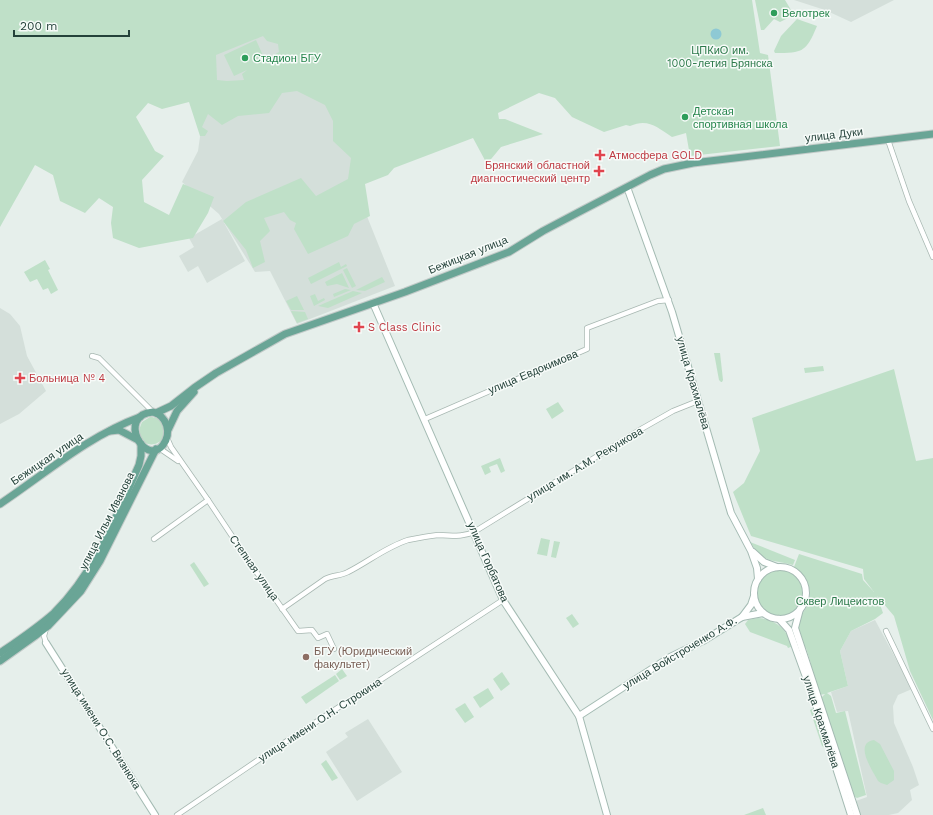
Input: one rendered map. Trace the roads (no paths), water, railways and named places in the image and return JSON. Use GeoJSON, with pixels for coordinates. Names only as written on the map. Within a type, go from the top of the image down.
{"type":"FeatureCollection","features":[{"type":"Feature","properties":{"kind":"main road","name":"улица Дуки"},"geometry":{"type":"LineString","coordinates":[[737,158],[933,134]]}},
{"type":"Feature","properties":{"kind":"main road","name":"Бежицкая улица"},"geometry":{"type":"LineString","coordinates":[[248,355],[285,334],[509,252],[543,231],[664,169],[737,158]]}},
{"type":"Feature","properties":{"kind":"main road","name":"улица Крахмалёва"},"geometry":{"type":"LineString","coordinates":[[627,187],[668,300],[731,514],[751,551],[757,568],[758,579],[754,587],[754,596],[751,605],[742,617]]}},
{"type":"Feature","properties":{"kind":"main road","name":"улица Горбатова"},"geometry":{"type":"LineString","coordinates":[[373,303],[503,600],[579,716],[607,815]]}},
{"type":"Feature","properties":{"kind":"main road"},"geometry":{"type":"LineString","coordinates":[[139,442],[136,435],[136,426],[142,416],[171,406],[208,378],[248,355]]}},
{"type":"Feature","properties":{"kind":"main road"},"geometry":{"type":"LineString","coordinates":[[106,433],[119,430],[149,449],[157,449],[167,438],[168,430],[177,411],[196,391],[248,355]]}},
{"type":"Feature","properties":{"kind":"main road"},"geometry":{"type":"LineString","coordinates":[[154,413],[161,416],[168,430]]}},
{"type":"Feature","properties":{"kind":"main road","name":"Бежицкая улица"},"geometry":{"type":"LineString","coordinates":[[0,504],[78,449],[115,427],[142,416]]}},
{"type":"Feature","properties":{"kind":"main road","name":"улица Ильи Иванова"},"geometry":{"type":"LineString","coordinates":[[0,653],[32,632],[44,622],[65,601],[86,573],[108,532],[139,465],[141,456],[139,442]]}},
{"type":"Feature","properties":{"kind":"main road","name":"улица Ильи Иванова"},"geometry":{"type":"LineString","coordinates":[[0,661],[46,628],[69,605],[91,577],[108,548],[157,449]]}},
{"type":"Feature","properties":{"kind":"main road"},"geometry":{"type":"LineString","coordinates":[[751,551],[764,562],[776,567],[790,569],[799,576],[802,581],[806,593],[792,629]]}},
{"type":"Feature","properties":{"kind":"main road"},"geometry":{"type":"LineString","coordinates":[[758,579],[766,571],[776,567]]}},
{"type":"Feature","properties":{"kind":"main road"},"geometry":{"type":"LineString","coordinates":[[754,596],[756,603],[763,614],[770,618],[788,618],[800,609]]}},
{"type":"Feature","properties":{"kind":"main road"},"geometry":{"type":"LineString","coordinates":[[742,617],[763,614]]}},
{"type":"Feature","properties":{"kind":"main road","name":"улица Войстроченко А.Ф."},"geometry":{"type":"LineString","coordinates":[[579,716],[670,657],[703,641],[742,617]]}},
{"type":"Feature","properties":{"kind":"main road"},"geometry":{"type":"LineString","coordinates":[[779,619],[792,629],[857,815]]}},
{"type":"Feature","properties":{"kind":"main road","name":"улица Крахмалёва"},"geometry":{"type":"LineString","coordinates":[[792,629],[851,815]]}},
{"type":"Feature","properties":{"kind":"main road","name":"улица имени О.С. Визнюка"},"geometry":{"type":"LineString","coordinates":[[46,643],[155,815]]}},
{"type":"Feature","properties":{"kind":"street"},"geometry":{"type":"LineString","coordinates":[[888,140],[909,201],[932,254]]}},
{"type":"Feature","properties":{"kind":"street","name":"улица Евдокимова"},"geometry":{"type":"LineString","coordinates":[[425,419],[587,349],[587,328],[658,301],[668,300]]}},
{"type":"Feature","properties":{"kind":"street"},"geometry":{"type":"LineString","coordinates":[[92,356],[99,358],[154,413]]}},
{"type":"Feature","properties":{"kind":"street"},"geometry":{"type":"LineString","coordinates":[[141,401],[142,416]]}},
{"type":"Feature","properties":{"kind":"street","name":"улица им. А.М. Рекункова"},"geometry":{"type":"LineString","coordinates":[[474,532],[647,426],[673,411],[698,401]]}},
{"type":"Feature","properties":{"kind":"street","name":"Степная улица"},"geometry":{"type":"LineString","coordinates":[[167,438],[171,447],[250,564],[298,631],[312,630],[318,638],[326,634],[334,649]]}},
{"type":"Feature","properties":{"kind":"street"},"geometry":{"type":"LineString","coordinates":[[157,449],[183,465]]}},
{"type":"Feature","properties":{"kind":"street"},"geometry":{"type":"LineString","coordinates":[[154,539],[208,500]]}},
{"type":"Feature","properties":{"kind":"street"},"geometry":{"type":"LineString","coordinates":[[282,608],[325,579],[333,575],[346,574],[374,556],[401,543],[423,537],[439,535],[464,536],[474,532]]}},
{"type":"Feature","properties":{"kind":"street","name":"улица имени О.Н. Строкина"},"geometry":{"type":"LineString","coordinates":[[177,815],[270,752],[503,600]]}},
{"type":"Feature","properties":{"kind":"street"},"geometry":{"type":"LineString","coordinates":[[46,628],[44,636],[46,643]]}},
{"type":"Feature","properties":{"kind":"street"},"geometry":{"type":"LineString","coordinates":[[886,631],[933,729]]}},
{"type":"Feature","properties":{"kind":"street"},"geometry":{"type":"LineString","coordinates":[[32,639],[39,639],[46,643]]}},
{"type":"Feature","properties":{"kind":"water"},"geometry":{"type":"Polygon","coordinates":[[[716,28],[720,30],[722,34],[720,38],[716,40],[712,38],[710,34],[712,30],[716,28]]]}},
{"type":"Feature","properties":{"kind":"place","name":"Велотрек"},"geometry":{"type":"Point","coordinates":[774,13]}},
{"type":"Feature","properties":{"kind":"place","name":"Стадион БГУ"},"geometry":{"type":"Point","coordinates":[245,58]}},
{"type":"Feature","properties":{"kind":"place","name":"Детская спортивная школа"},"geometry":{"type":"Point","coordinates":[685,117]}},
{"type":"Feature","properties":{"kind":"place","name":"Атмосфера GOLD"},"geometry":{"type":"Point","coordinates":[600,155]}},
{"type":"Feature","properties":{"kind":"place","name":"Брянский областной диагностический центр"},"geometry":{"type":"Point","coordinates":[599,171]}},
{"type":"Feature","properties":{"kind":"place","name":"S Class Clinic"},"geometry":{"type":"Point","coordinates":[359,327]}},
{"type":"Feature","properties":{"kind":"place","name":"Больница № 4"},"geometry":{"type":"Point","coordinates":[20,378]}},
{"type":"Feature","properties":{"kind":"place","name":"БГУ (Юридический факультет)"},"geometry":{"type":"Point","coordinates":[306,657]}},
{"type":"Feature","properties":{"kind":"park label","name":"ЦПКиО им. 1000-летия Брянска"},"geometry":{"type":"Point","coordinates":[720,56]}},
{"type":"Feature","properties":{"kind":"park label","name":"Сквер Лицеистов"},"geometry":{"type":"Point","coordinates":[840,601]}}]}
